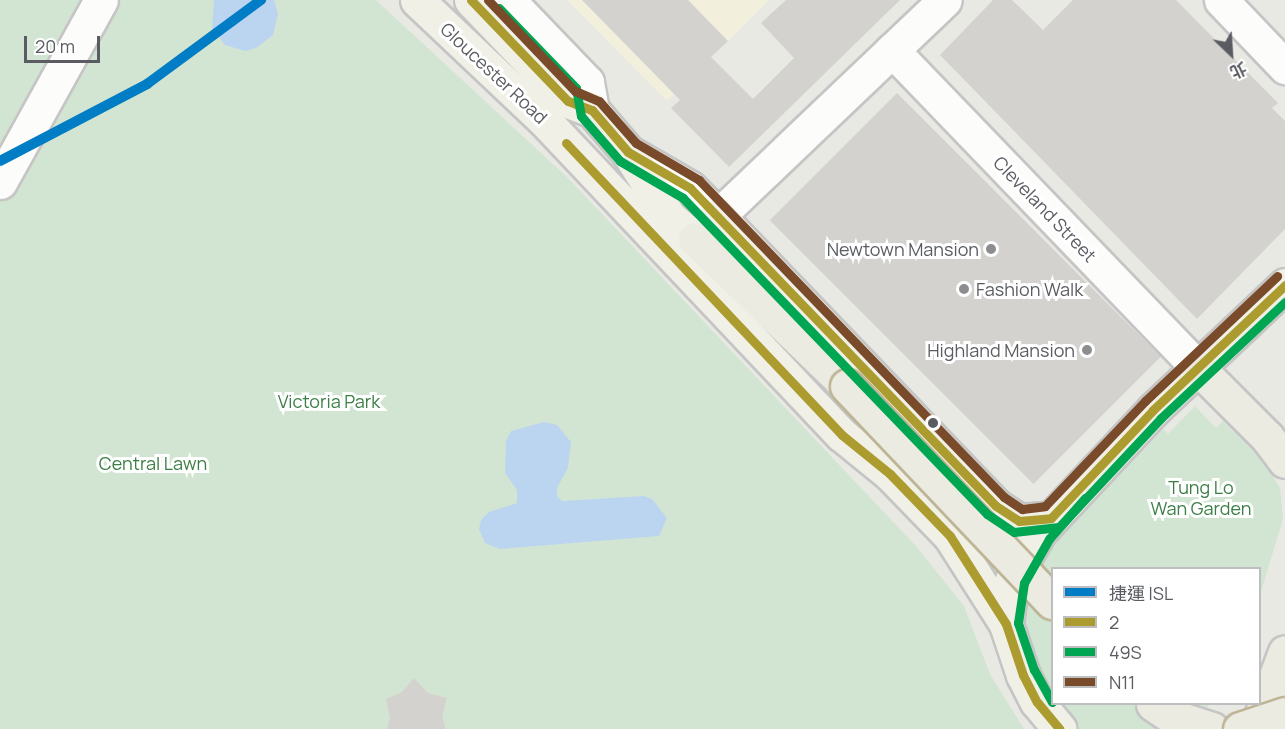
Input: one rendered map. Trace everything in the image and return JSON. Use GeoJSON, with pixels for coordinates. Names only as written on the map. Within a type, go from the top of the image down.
{"type":"FeatureCollection","features":[{"type":"Feature","properties":{"kind":"highway"},"geometry":{"type":"LineString","coordinates":[[695,239],[771,310],[1051,600]]}},
{"type":"Feature","properties":{"kind":"highway"},"geometry":{"type":"LineString","coordinates":[[1198,368],[1267,437],[1285,461]]}},
{"type":"Feature","properties":{"kind":"highway"},"geometry":{"type":"LineString","coordinates":[[1256,729],[1285,652]]}},
{"type":"Feature","properties":{"kind":"highway"},"geometry":{"type":"LineString","coordinates":[[1155,705],[1178,719],[1212,729]]}},
{"type":"Feature","properties":{"kind":"highway"},"geometry":{"type":"LineString","coordinates":[[1240,729],[1285,714]]}},
{"type":"Feature","properties":{"kind":"main road","name":"Gloucester Road"},"geometry":{"type":"LineString","coordinates":[[417,0],[543,119],[842,435],[890,474],[950,536],[1006,624]]}},
{"type":"Feature","properties":{"kind":"main road","name":"Gloucester Road"},"geometry":{"type":"LineString","coordinates":[[471,0],[628,152],[663,212],[695,239]]}},
{"type":"Feature","properties":{"kind":"main road","name":"Gloucester Road"},"geometry":{"type":"LineString","coordinates":[[718,216],[996,506],[1019,520],[1051,518]]}},
{"type":"Feature","properties":{"kind":"main road"},"geometry":{"type":"LineString","coordinates":[[695,239],[718,216]]}},
{"type":"Feature","properties":{"kind":"main road"},"geometry":{"type":"LineString","coordinates":[[1060,729],[1037,702],[1023,675],[1006,624],[1012,580],[1020,561],[1051,518],[1198,368],[1285,285]]}},
{"type":"Feature","properties":{"kind":"street"},"geometry":{"type":"LineString","coordinates":[[0,182],[101,0]]}},
{"type":"Feature","properties":{"kind":"street"},"geometry":{"type":"LineString","coordinates":[[508,0],[588,82],[580,106]]}},
{"type":"Feature","properties":{"kind":"street"},"geometry":{"type":"LineString","coordinates":[[718,216],[945,0]]}},
{"type":"Feature","properties":{"kind":"street"},"geometry":{"type":"LineString","coordinates":[[1221,0],[1285,67]]}},
{"type":"Feature","properties":{"kind":"street","name":"Cleveland Street"},"geometry":{"type":"LineString","coordinates":[[892,50],[1198,368]]}},
{"type":"Feature","properties":{"kind":"street","name":"Gloucester Road"},"geometry":{"type":"LineString","coordinates":[[628,152],[690,188],[718,216]]}},
{"type":"Feature","properties":{"kind":"shaded area"},"geometry":{"type":"Polygon","coordinates":[[[567,0],[769,0],[667,101],[567,0]]]}},
{"type":"Feature","properties":{"kind":"green space","name":"Victoria Park"},"geometry":{"type":"Polygon","coordinates":[[[0,0],[376,0],[568,178],[916,546],[964,606],[990,674],[1024,729],[0,729],[0,0]]]}},
{"type":"Feature","properties":{"kind":"green space","name":"Tung Lo Wan Garden"},"geometry":{"type":"Polygon","coordinates":[[[1195,406],[1216,428],[1223,421],[1263,460],[1280,488],[1283,519],[1261,592],[1261,567],[1051,567],[1051,696],[1042,683],[1025,640],[1023,604],[1030,578],[1045,554],[1163,429],[1168,434],[1195,406]]]}},
{"type":"Feature","properties":{"kind":"green space"},"geometry":{"type":"Polygon","coordinates":[[[1057,705],[1209,705],[1197,729],[1077,729],[1057,705]]]}},
{"type":"Feature","properties":{"kind":"water"},"geometry":{"type":"Polygon","coordinates":[[[214,0],[274,0],[278,14],[273,35],[256,48],[245,51],[225,45],[212,28],[214,0]]]}},
{"type":"Feature","properties":{"kind":"water"},"geometry":{"type":"Polygon","coordinates":[[[544,422],[557,425],[571,442],[568,468],[557,488],[557,496],[562,501],[644,496],[652,499],[667,518],[659,536],[500,549],[485,543],[479,529],[481,520],[489,512],[517,503],[517,490],[505,473],[506,441],[511,431],[544,422]]]}},
{"type":"Feature","properties":{"kind":"building"},"geometry":{"type":"Polygon","coordinates":[[[582,0],[688,0],[728,41],[711,57],[753,99],[794,58],[761,23],[786,0],[900,0],[729,167],[671,108],[680,100],[582,0]]]}},
{"type":"Feature","properties":{"kind":"building"},"geometry":{"type":"Polygon","coordinates":[[[993,0],[1012,0],[1043,30],[1073,0],[1176,0],[1278,103],[1272,108],[1285,121],[1285,229],[1197,319],[940,55],[993,0]]]}},
{"type":"Feature","properties":{"kind":"building"},"geometry":{"type":"Polygon","coordinates":[[[897,93],[1161,357],[1033,484],[770,220],[897,93]]]}},
{"type":"Feature","properties":{"kind":"building"},"geometry":{"type":"Polygon","coordinates":[[[414,678],[428,693],[447,698],[442,717],[446,729],[387,729],[390,718],[386,699],[402,692],[414,678]]]}},
{"type":"Feature","properties":{"kind":"metro line","name":"ISL"},"geometry":{"type":"LineString","coordinates":[[0,161],[147,84],[261,0]]}},
{"type":"Feature","properties":{"kind":"transit line","name":"2"},"geometry":{"type":"LineString","coordinates":[[471,0],[568,101],[592,110],[628,152],[690,188],[996,506],[1019,521],[1051,518],[1153,410],[1285,285]]}},
{"type":"Feature","properties":{"kind":"transit line","name":"N11"},"geometry":{"type":"LineString","coordinates":[[488,0],[575,91],[599,101],[636,143],[699,180],[1004,497],[1022,509],[1045,506],[1145,401],[1277,276]]}},
{"type":"Feature","properties":{"kind":"transit line","name":"49S"},"geometry":{"type":"LineString","coordinates":[[499,8],[576,88],[581,116],[620,161],[683,198],[987,514],[1014,532],[1059,527],[1161,418],[1285,302]]}},
{"type":"Feature","properties":{"kind":"transit line","name":"2"},"geometry":{"type":"LineString","coordinates":[[566,143],[842,435],[890,474],[950,536],[1006,624],[1023,675],[1037,702],[1060,729]]}},
{"type":"Feature","properties":{"kind":"transit line","name":"49S"},"geometry":{"type":"LineString","coordinates":[[1051,700],[1034,670],[1018,623],[1024,583],[1049,539],[1085,498]]}},
{"type":"Feature","properties":{"kind":"place","name":"Newtown Mansion"},"geometry":{"type":"Point","coordinates":[991,249]}},
{"type":"Feature","properties":{"kind":"place","name":"Fashion Walk"},"geometry":{"type":"Point","coordinates":[964,289]}},
{"type":"Feature","properties":{"kind":"place","name":"Highland Mansion"},"geometry":{"type":"Point","coordinates":[1087,350]}},
{"type":"Feature","properties":{"kind":"park label","name":"Central Lawn"},"geometry":{"type":"Point","coordinates":[153,463]}}]}
